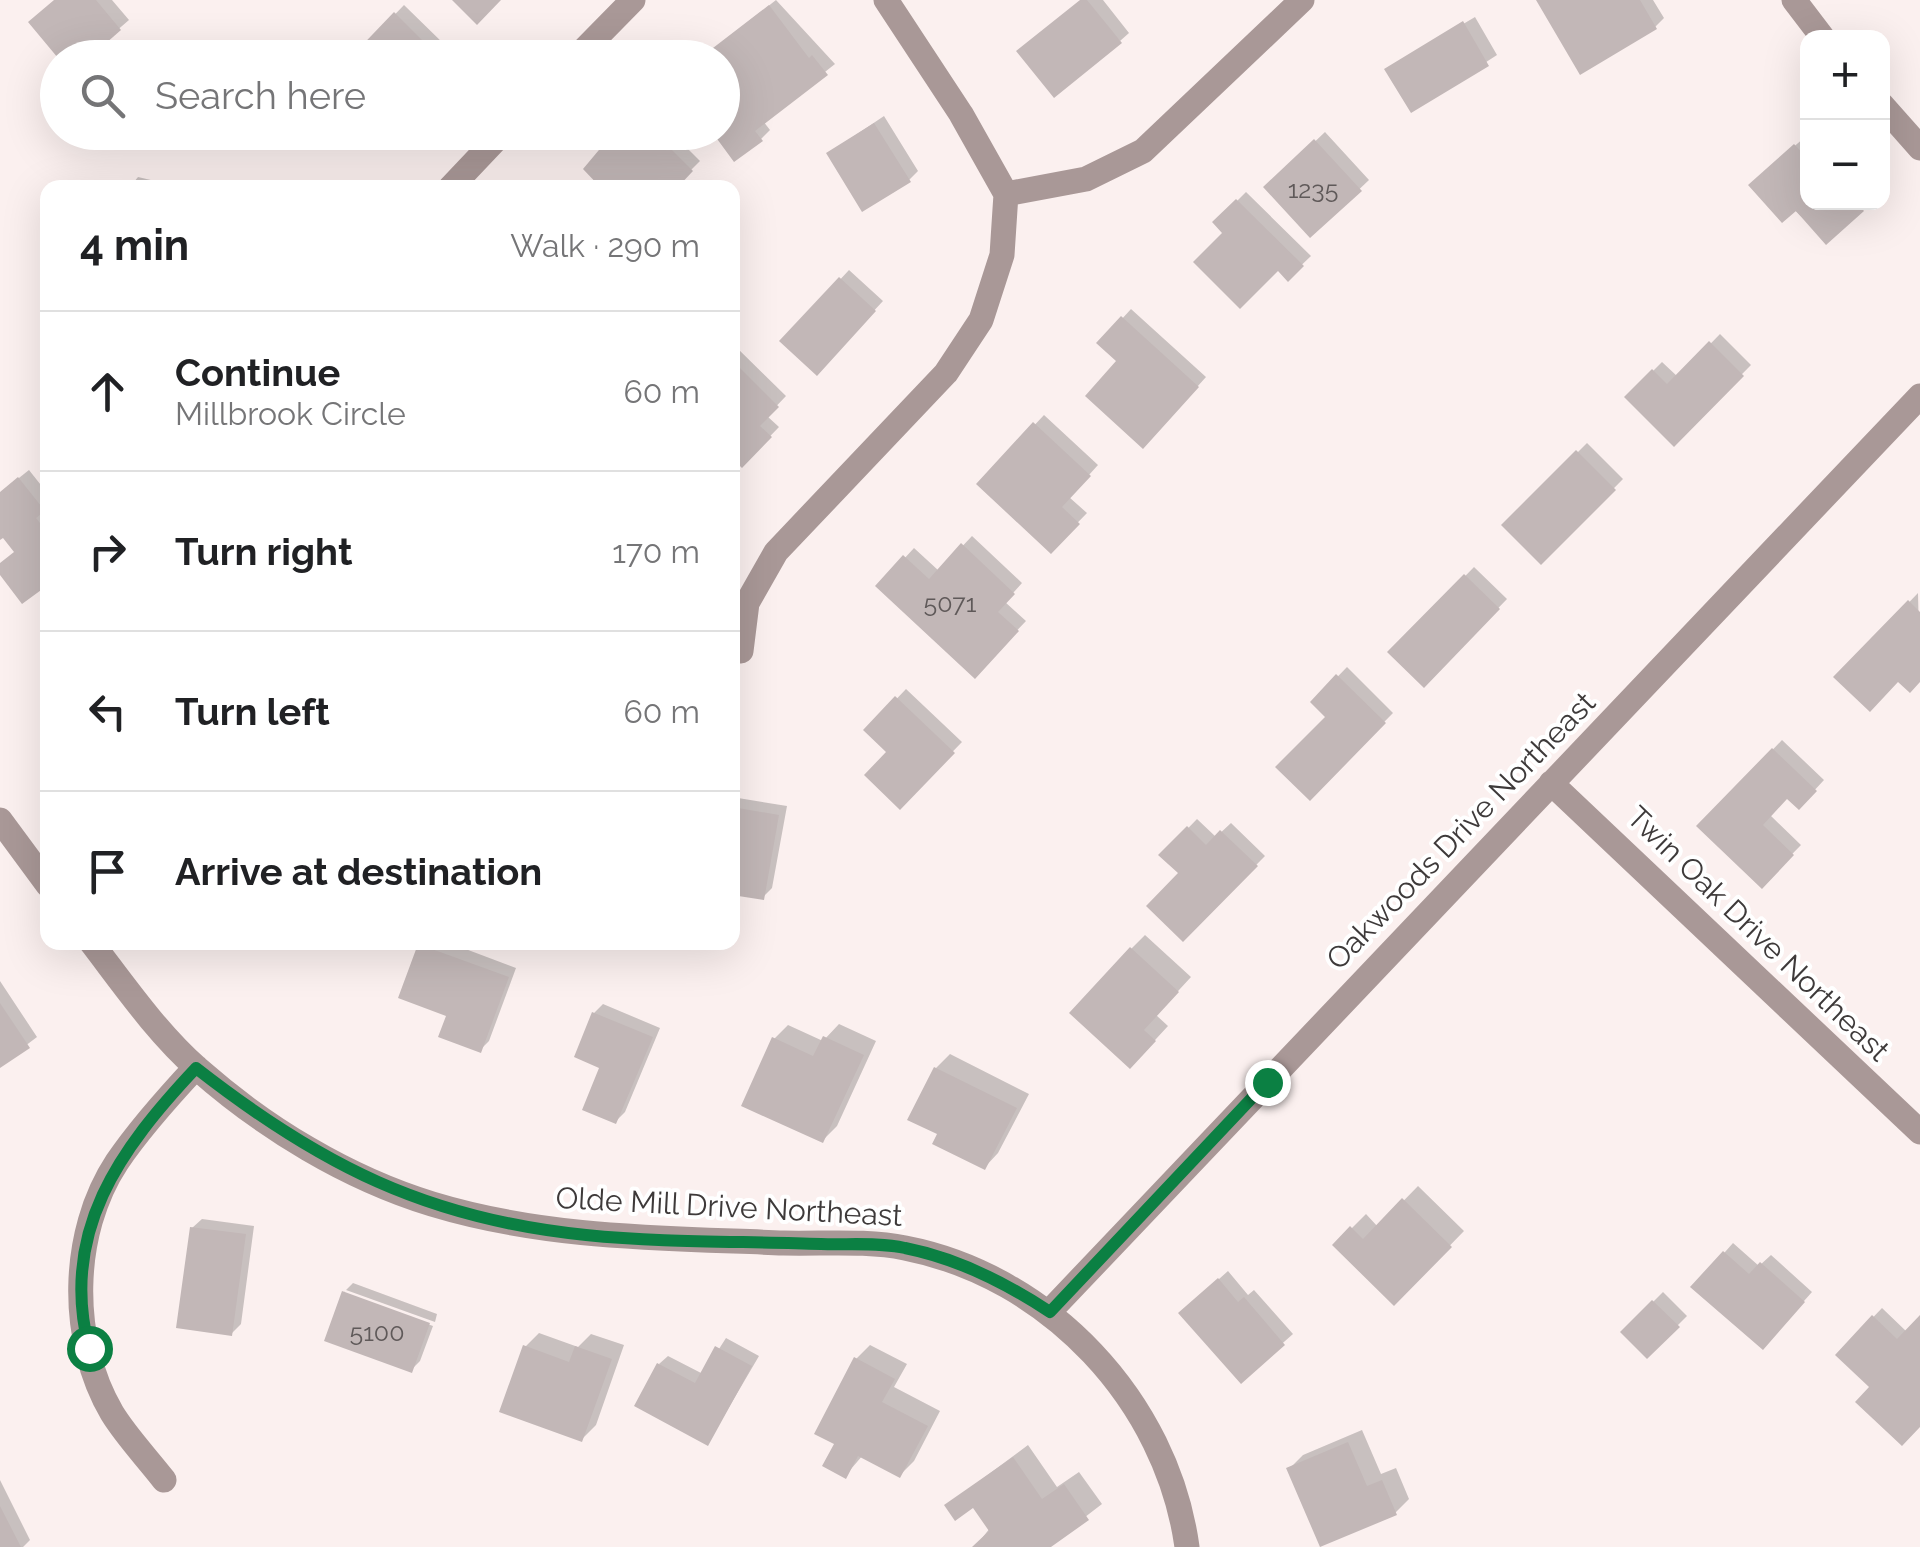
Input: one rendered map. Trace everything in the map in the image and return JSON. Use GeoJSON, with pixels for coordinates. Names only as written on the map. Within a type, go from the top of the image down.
{"type":"FeatureCollection","features":[{"type":"Feature","properties":{"kind":"street"},"geometry":{"type":"LineString","coordinates":[[594,40],[633,0]]}},
{"type":"Feature","properties":{"kind":"street"},"geometry":{"type":"LineString","coordinates":[[741,652],[747,603],[776,552],[946,373],[972,338],[990,299],[1002,254],[1006,194],[961,114],[886,0]]}},
{"type":"Feature","properties":{"kind":"street"},"geometry":{"type":"LineString","coordinates":[[1006,194],[1086,179],[1143,151],[1302,0]]}},
{"type":"Feature","properties":{"kind":"street"},"geometry":{"type":"LineString","coordinates":[[1794,0],[1817,30]]}},
{"type":"Feature","properties":{"kind":"street"},"geometry":{"type":"LineString","coordinates":[[1890,114],[1920,148]]}},
{"type":"Feature","properties":{"kind":"street"},"geometry":{"type":"LineString","coordinates":[[458,180],[486,150]]}},
{"type":"Feature","properties":{"kind":"street","name":"Oakwoods Drive Northeast"},"geometry":{"type":"LineString","coordinates":[[1050,1312],[1920,396]]}},
{"type":"Feature","properties":{"kind":"street","name":"Twin Oak Drive Northeast"},"geometry":{"type":"LineString","coordinates":[[1551,783],[1920,1132]]}},
{"type":"Feature","properties":{"kind":"street"},"geometry":{"type":"LineString","coordinates":[[0,820],[40,874]]}},
{"type":"Feature","properties":{"kind":"street","name":"Olde Mill Drive Northeast"},"geometry":{"type":"LineString","coordinates":[[98,950],[196,1068],[304,1146],[368,1181],[430,1204],[502,1222],[588,1236],[904,1247],[976,1270],[1050,1312],[1099,1360],[1139,1412],[1166,1467],[1188,1547]]}},
{"type":"Feature","properties":{"kind":"street"},"geometry":{"type":"LineString","coordinates":[[164,1480],[112,1412],[95,1372],[83,1325],[79,1275],[93,1218],[115,1165],[196,1068]]}},
{"type":"Feature","properties":{"kind":"building"},"geometry":{"type":"Polygon","coordinates":[[[54,0],[96,0],[121,30],[110,40],[43,40],[28,22],[54,0]]]}},
{"type":"Feature","properties":{"kind":"building"},"geometry":{"type":"Polygon","coordinates":[[[452,0],[501,0],[477,25],[452,0]]]}},
{"type":"Feature","properties":{"kind":"building"},"geometry":{"type":"Polygon","coordinates":[[[1080,0],[1087,0],[1122,43],[1054,98],[1016,51],[1080,0]]]}},
{"type":"Feature","properties":{"kind":"building"},"geometry":{"type":"Polygon","coordinates":[[[1536,0],[1640,0],[1657,29],[1580,75],[1536,0]]]}},
{"type":"Feature","properties":{"kind":"building"},"geometry":{"type":"Polygon","coordinates":[[[769,5],[809,58],[812,55],[828,75],[755,131],[763,141],[734,162],[725,150],[740,150],[740,40],[723,40],[769,5]]]}},
{"type":"Feature","properties":{"kind":"building"},"geometry":{"type":"Polygon","coordinates":[[[394,12],[422,40],[367,40],[394,12]]]}},
{"type":"Feature","properties":{"kind":"building"},"geometry":{"type":"Polygon","coordinates":[[[1463,21],[1489,66],[1411,113],[1384,69],[1463,21]]]}},
{"type":"Feature","properties":{"kind":"building"},"geometry":{"type":"Polygon","coordinates":[[[874,123],[911,182],[862,212],[826,153],[874,123]]]}},
{"type":"Feature","properties":{"kind":"building"},"geometry":{"type":"Polygon","coordinates":[[[1314,139],[1362,191],[1310,238],[1263,187],[1314,139]]]}},
{"type":"Feature","properties":{"kind":"building"},"geometry":{"type":"Polygon","coordinates":[[[1794,144],[1800,150],[1800,210],[1864,211],[1826,245],[1796,211],[1782,223],[1748,185],[1794,144]]]}},
{"type":"Feature","properties":{"kind":"building"},"geometry":{"type":"Polygon","coordinates":[[[599,150],[672,150],[693,171],[685,180],[593,180],[583,169],[599,150]]]}},
{"type":"Feature","properties":{"kind":"building"},"geometry":{"type":"Polygon","coordinates":[[[1236,199],[1304,266],[1288,282],[1278,271],[1240,309],[1193,262],[1222,233],[1212,222],[1236,199]]]}},
{"type":"Feature","properties":{"kind":"building"},"geometry":{"type":"Polygon","coordinates":[[[839,277],[876,311],[817,376],[779,341],[839,277]]]}},
{"type":"Feature","properties":{"kind":"building"},"geometry":{"type":"Polygon","coordinates":[[[1121,316],[1199,387],[1143,449],[1085,396],[1116,361],[1096,343],[1121,316]]]}},
{"type":"Feature","properties":{"kind":"building"},"geometry":{"type":"Polygon","coordinates":[[[1709,341],[1744,376],[1674,447],[1624,397],[1652,369],[1667,384],[1709,341]]]}},
{"type":"Feature","properties":{"kind":"building"},"geometry":{"type":"Polygon","coordinates":[[[740,368],[779,407],[760,426],[772,437],[742,468],[740,368]]]}},
{"type":"Feature","properties":{"kind":"building"},"geometry":{"type":"Polygon","coordinates":[[[1033,422],[1091,476],[1062,507],[1080,524],[1051,554],[976,484],[1033,422]]]}},
{"type":"Feature","properties":{"kind":"building"},"geometry":{"type":"Polygon","coordinates":[[[1576,450],[1616,490],[1541,565],[1501,525],[1576,450]]]}},
{"type":"Feature","properties":{"kind":"building"},"geometry":{"type":"Polygon","coordinates":[[[18,477],[40,505],[36,518],[40,523],[40,591],[22,604],[0,575],[0,563],[14,552],[3,538],[0,540],[0,492],[18,477]]]}},
{"type":"Feature","properties":{"kind":"building"},"geometry":{"type":"Polygon","coordinates":[[[961,543],[1015,594],[998,612],[1019,631],[975,679],[875,586],[903,555],[929,579],[961,543]]]}},
{"type":"Feature","properties":{"kind":"building"},"geometry":{"type":"Polygon","coordinates":[[[1464,574],[1500,609],[1424,688],[1387,652],[1464,574]]]}},
{"type":"Feature","properties":{"kind":"building"},"geometry":{"type":"Polygon","coordinates":[[[1908,600],[1920,612],[1920,682],[1910,693],[1898,682],[1870,712],[1833,677],[1908,600]]]}},
{"type":"Feature","properties":{"kind":"building"},"geometry":{"type":"Polygon","coordinates":[[[1336,674],[1386,723],[1310,801],[1275,767],[1325,717],[1310,702],[1336,674]]]}},
{"type":"Feature","properties":{"kind":"building"},"geometry":{"type":"Polygon","coordinates":[[[895,696],[955,753],[900,810],[864,775],[886,752],[863,730],[895,696]]]}},
{"type":"Feature","properties":{"kind":"building"},"geometry":{"type":"Polygon","coordinates":[[[1772,748],[1817,791],[1799,810],[1787,799],[1763,825],[1794,855],[1762,889],[1696,826],[1772,748]]]}},
{"type":"Feature","properties":{"kind":"building"},"geometry":{"type":"Polygon","coordinates":[[[740,808],[779,815],[764,900],[740,896],[740,808]]]}},
{"type":"Feature","properties":{"kind":"building"},"geometry":{"type":"Polygon","coordinates":[[[1187,826],[1206,845],[1220,830],[1258,866],[1183,942],[1146,906],[1178,873],[1158,855],[1187,826]]]}},
{"type":"Feature","properties":{"kind":"building"},"geometry":{"type":"Polygon","coordinates":[[[1130,947],[1179,992],[1144,1030],[1156,1041],[1130,1069],[1069,1013],[1130,947]]]}},
{"type":"Feature","properties":{"kind":"building"},"geometry":{"type":"Polygon","coordinates":[[[416,950],[435,950],[509,977],[481,1053],[438,1037],[446,1016],[398,998],[416,950]]]}},
{"type":"Feature","properties":{"kind":"building"},"geometry":{"type":"Polygon","coordinates":[[[0,1003],[30,1048],[0,1068],[0,1003]]]}},
{"type":"Feature","properties":{"kind":"building"},"geometry":{"type":"Polygon","coordinates":[[[592,1012],[653,1037],[616,1124],[582,1110],[599,1068],[574,1057],[592,1012]]]}},
{"type":"Feature","properties":{"kind":"building"},"geometry":{"type":"Polygon","coordinates":[[[823,1036],[864,1055],[823,1143],[741,1106],[772,1037],[813,1056],[823,1036]]]}},
{"type":"Feature","properties":{"kind":"building"},"geometry":{"type":"Polygon","coordinates":[[[934,1067],[1017,1108],[985,1170],[932,1144],[937,1134],[907,1120],[934,1067]]]}},
{"type":"Feature","properties":{"kind":"building"},"geometry":{"type":"Polygon","coordinates":[[[1402,1198],[1452,1247],[1394,1306],[1332,1245],[1350,1226],[1363,1239],[1402,1198]]]}},
{"type":"Feature","properties":{"kind":"building"},"geometry":{"type":"Polygon","coordinates":[[[190,1227],[246,1234],[232,1336],[176,1328],[190,1227]]]}},
{"type":"Feature","properties":{"kind":"building"},"geometry":{"type":"Polygon","coordinates":[[[1723,1251],[1749,1274],[1760,1262],[1805,1302],[1763,1350],[1690,1287],[1723,1251]]]}},
{"type":"Feature","properties":{"kind":"building"},"geometry":{"type":"Polygon","coordinates":[[[1218,1278],[1238,1302],[1244,1297],[1285,1345],[1241,1384],[1178,1313],[1218,1278]]]}},
{"type":"Feature","properties":{"kind":"building"},"geometry":{"type":"Polygon","coordinates":[[[342,1291],[430,1323],[412,1373],[324,1341],[342,1291]]]}},
{"type":"Feature","properties":{"kind":"building"},"geometry":{"type":"Polygon","coordinates":[[[1652,1300],[1680,1327],[1647,1359],[1620,1332],[1652,1300]]]}},
{"type":"Feature","properties":{"kind":"building"},"geometry":{"type":"Polygon","coordinates":[[[1872,1315],[1897,1339],[1920,1315],[1920,1427],[1902,1446],[1855,1402],[1869,1387],[1835,1355],[1872,1315]]]}},
{"type":"Feature","properties":{"kind":"building"},"geometry":{"type":"Polygon","coordinates":[[[523,1345],[569,1362],[575,1346],[612,1359],[582,1442],[499,1412],[523,1345]]]}},
{"type":"Feature","properties":{"kind":"building"},"geometry":{"type":"Polygon","coordinates":[[[715,1346],[752,1366],[708,1446],[634,1406],[657,1363],[695,1383],[715,1346]]]}},
{"type":"Feature","properties":{"kind":"building"},"geometry":{"type":"Polygon","coordinates":[[[854,1357],[895,1379],[882,1402],[928,1426],[900,1478],[858,1456],[846,1479],[822,1466],[834,1444],[814,1434],[854,1357]]]}},
{"type":"Feature","properties":{"kind":"building"},"geometry":{"type":"Polygon","coordinates":[[[1348,1442],[1367,1486],[1382,1480],[1397,1515],[1320,1547],[1286,1468],[1348,1442]]]}},
{"type":"Feature","properties":{"kind":"building"},"geometry":{"type":"Polygon","coordinates":[[[1013,1457],[1042,1499],[1064,1484],[1089,1520],[1051,1547],[972,1547],[989,1531],[973,1508],[955,1521],[944,1505],[1013,1457]]]}},
{"type":"Feature","properties":{"kind":"building"},"geometry":{"type":"Polygon","coordinates":[[[0,1506],[21,1547],[0,1547],[0,1506]]]}},
{"type":"Feature","properties":{"kind":"route"},"geometry":{"type":"LineString","coordinates":[[89,1348],[79,1275],[93,1218],[115,1165],[160,1106],[196,1068],[304,1146],[368,1181],[430,1204],[502,1222],[588,1236],[904,1247],[976,1270],[1050,1312],[1267,1082]]}}]}
